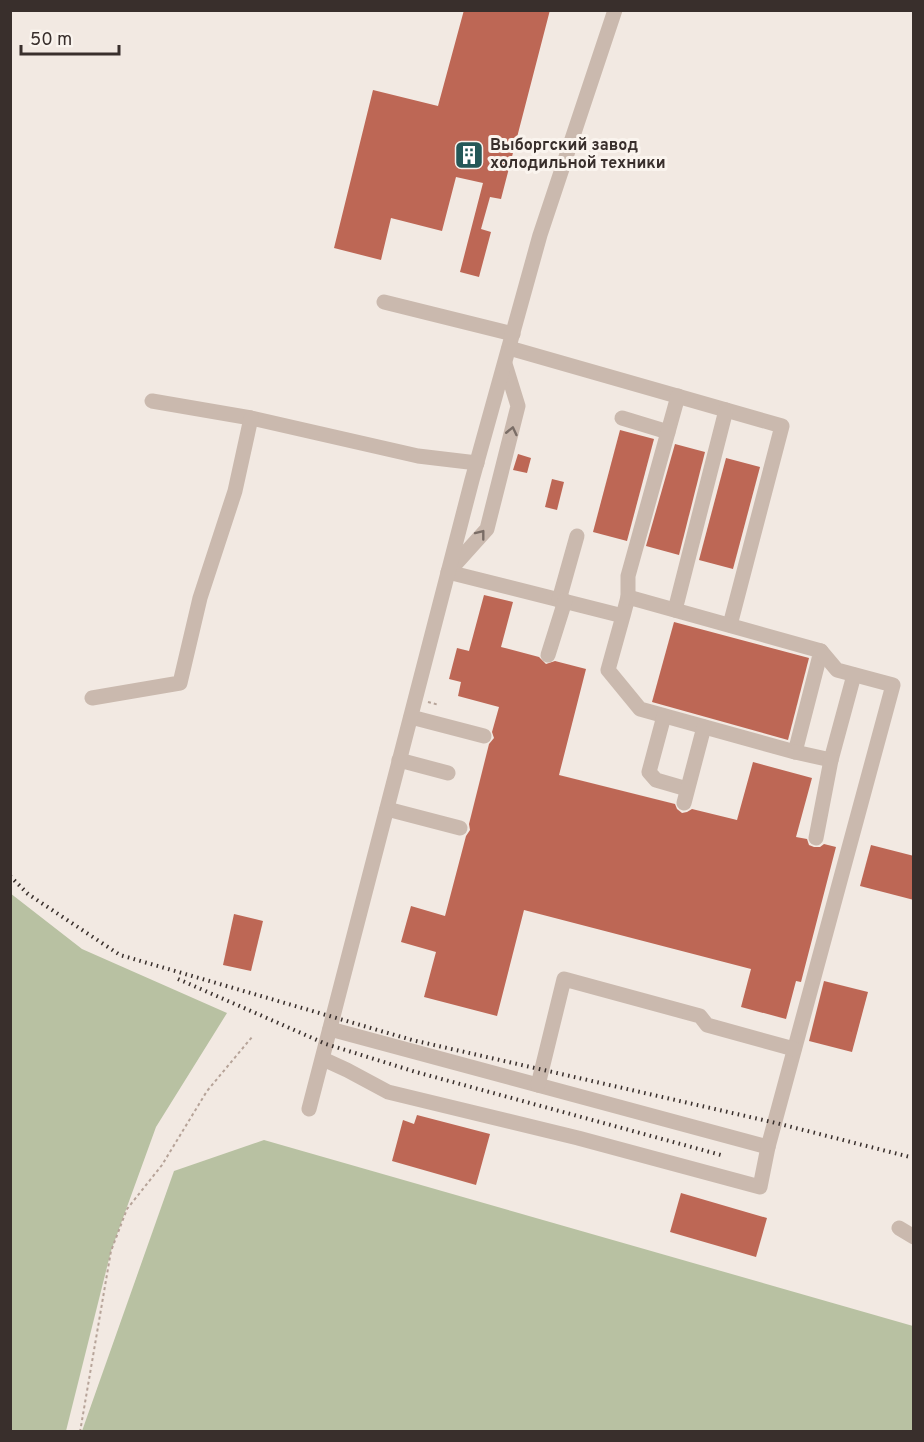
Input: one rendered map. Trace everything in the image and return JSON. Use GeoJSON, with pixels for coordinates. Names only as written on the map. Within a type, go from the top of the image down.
{"type":"FeatureCollection","features":[{"type":"Feature","properties":{"kind":"street"},"geometry":{"type":"LineString","coordinates":[[309,1109],[448,572],[540,235],[615,10]]}},
{"type":"Feature","properties":{"kind":"street"},"geometry":{"type":"LineString","coordinates":[[384,302],[678,396],[782,426],[730,625]]}},
{"type":"Feature","properties":{"kind":"street"},"geometry":{"type":"LineString","coordinates":[[448,572],[487,529],[518,406],[505,364]]}},
{"type":"Feature","properties":{"kind":"street"},"geometry":{"type":"LineString","coordinates":[[678,396],[628,576],[628,597],[608,670],[640,709],[831,760]]}},
{"type":"Feature","properties":{"kind":"street"},"geometry":{"type":"LineString","coordinates":[[152,401],[251,418],[418,456],[477,463]]}},
{"type":"Feature","properties":{"kind":"street"},"geometry":{"type":"LineString","coordinates":[[675,610],[726,410]]}},
{"type":"Feature","properties":{"kind":"street"},"geometry":{"type":"LineString","coordinates":[[92,698],[180,683],[200,598],[235,491],[251,418]]}},
{"type":"Feature","properties":{"kind":"street"},"geometry":{"type":"LineString","coordinates":[[622,418],[668,432]]}},
{"type":"Feature","properties":{"kind":"street"},"geometry":{"type":"LineString","coordinates":[[548,655],[577,536]]}},
{"type":"Feature","properties":{"kind":"street"},"geometry":{"type":"LineString","coordinates":[[448,572],[623,616]]}},
{"type":"Feature","properties":{"kind":"street"},"geometry":{"type":"LineString","coordinates":[[322,1059],[388,1092],[760,1187],[768,1147],[794,1049],[893,686],[837,670],[821,651],[628,597]]}},
{"type":"Feature","properties":{"kind":"street"},"geometry":{"type":"LineString","coordinates":[[795,752],[821,651]]}},
{"type":"Feature","properties":{"kind":"street"},"geometry":{"type":"LineString","coordinates":[[816,838],[831,760],[854,675]]}},
{"type":"Feature","properties":{"kind":"street"},"geometry":{"type":"LineString","coordinates":[[664,716],[649,772],[656,780],[686,796],[704,727]]}},
{"type":"Feature","properties":{"kind":"street"},"geometry":{"type":"LineString","coordinates":[[411,717],[484,736]]}},
{"type":"Feature","properties":{"kind":"street"},"geometry":{"type":"LineString","coordinates":[[399,760],[448,773]]}},
{"type":"Feature","properties":{"kind":"street"},"geometry":{"type":"LineString","coordinates":[[387,809],[460,828]]}},
{"type":"Feature","properties":{"kind":"street"},"geometry":{"type":"LineString","coordinates":[[538,1085],[564,979],[700,1016],[707,1025],[794,1049]]}},
{"type":"Feature","properties":{"kind":"street"},"geometry":{"type":"LineString","coordinates":[[330,1029],[768,1147]]}},
{"type":"Feature","properties":{"kind":"street"},"geometry":{"type":"LineString","coordinates":[[899,1228],[914,1237]]}},
{"type":"Feature","properties":{"kind":"path"},"geometry":{"type":"LineString","coordinates":[[80,1431],[111,1251],[127,1209],[162,1165],[207,1091],[252,1036]]}},
{"type":"Feature","properties":{"kind":"green space"},"geometry":{"type":"Polygon","coordinates":[[[10,893],[82,949],[227,1013],[156,1127],[111,1251],[66,1431],[11,1431],[10,893]]]}},
{"type":"Feature","properties":{"kind":"green space"},"geometry":{"type":"Polygon","coordinates":[[[264,1140],[913,1326],[913,1431],[82,1431],[174,1171],[264,1140]]]}},
{"type":"Feature","properties":{"kind":"building"},"geometry":{"type":"Polygon","coordinates":[[[464,10],[550,10],[501,199],[490,197],[481,229],[491,232],[479,277],[460,272],[483,183],[456,177],[442,231],[391,218],[381,260],[334,248],[373,90],[438,106],[464,10]]]}},
{"type":"Feature","properties":{"kind":"building"},"geometry":{"type":"Polygon","coordinates":[[[620,430],[654,439],[627,541],[593,532],[620,430]]]}},
{"type":"Feature","properties":{"kind":"building"},"geometry":{"type":"Polygon","coordinates":[[[675,444],[705,452],[679,555],[646,546],[675,444]]]}},
{"type":"Feature","properties":{"kind":"building"},"geometry":{"type":"Polygon","coordinates":[[[518,454],[531,458],[527,473],[513,470],[518,454]]]}},
{"type":"Feature","properties":{"kind":"building"},"geometry":{"type":"Polygon","coordinates":[[[726,458],[760,467],[733,569],[699,560],[726,458]]]}},
{"type":"Feature","properties":{"kind":"building"},"geometry":{"type":"Polygon","coordinates":[[[552,479],[564,482],[557,510],[545,507],[552,479]]]}},
{"type":"Feature","properties":{"kind":"building"},"geometry":{"type":"Polygon","coordinates":[[[484,595],[513,602],[501,647],[539,657],[546,664],[555,661],[586,669],[559,775],[675,804],[682,813],[692,809],[737,820],[753,762],[812,778],[796,837],[807,839],[809,845],[814,847],[824,844],[836,847],[801,982],[796,981],[786,1019],[741,1007],[751,969],[524,910],[497,1016],[424,997],[436,952],[401,942],[411,906],[445,916],[466,836],[470,830],[469,824],[489,744],[494,738],[492,732],[499,707],[458,696],[461,682],[449,679],[457,648],[469,651],[484,595]]]}},
{"type":"Feature","properties":{"kind":"building"},"geometry":{"type":"Polygon","coordinates":[[[674,622],[809,658],[788,740],[652,702],[674,622]]]}},
{"type":"Feature","properties":{"kind":"building"},"geometry":{"type":"Polygon","coordinates":[[[871,845],[914,856],[914,900],[860,886],[871,845]]]}},
{"type":"Feature","properties":{"kind":"building"},"geometry":{"type":"Polygon","coordinates":[[[234,914],[263,921],[251,971],[223,965],[234,914]]]}},
{"type":"Feature","properties":{"kind":"building"},"geometry":{"type":"Polygon","coordinates":[[[824,981],[868,992],[852,1052],[809,1041],[824,981]]]}},
{"type":"Feature","properties":{"kind":"building"},"geometry":{"type":"Polygon","coordinates":[[[417,1115],[490,1134],[476,1185],[392,1161],[403,1120],[414,1124],[417,1115]]]}},
{"type":"Feature","properties":{"kind":"building"},"geometry":{"type":"Polygon","coordinates":[[[681,1193],[767,1218],[756,1257],[670,1232],[681,1193]]]}},
{"type":"Feature","properties":{"kind":"railway"},"geometry":{"type":"LineString","coordinates":[[10,876],[28,894],[120,955],[412,1040],[772,1122],[914,1158]]}},
{"type":"Feature","properties":{"kind":"railway"},"geometry":{"type":"LineString","coordinates":[[178,979],[326,1044],[416,1072],[721,1155]]}},
{"type":"Feature","properties":{"kind":"place","name":"Выборгский завод холодильной техники"},"geometry":{"type":"Point","coordinates":[469,155]}}]}
